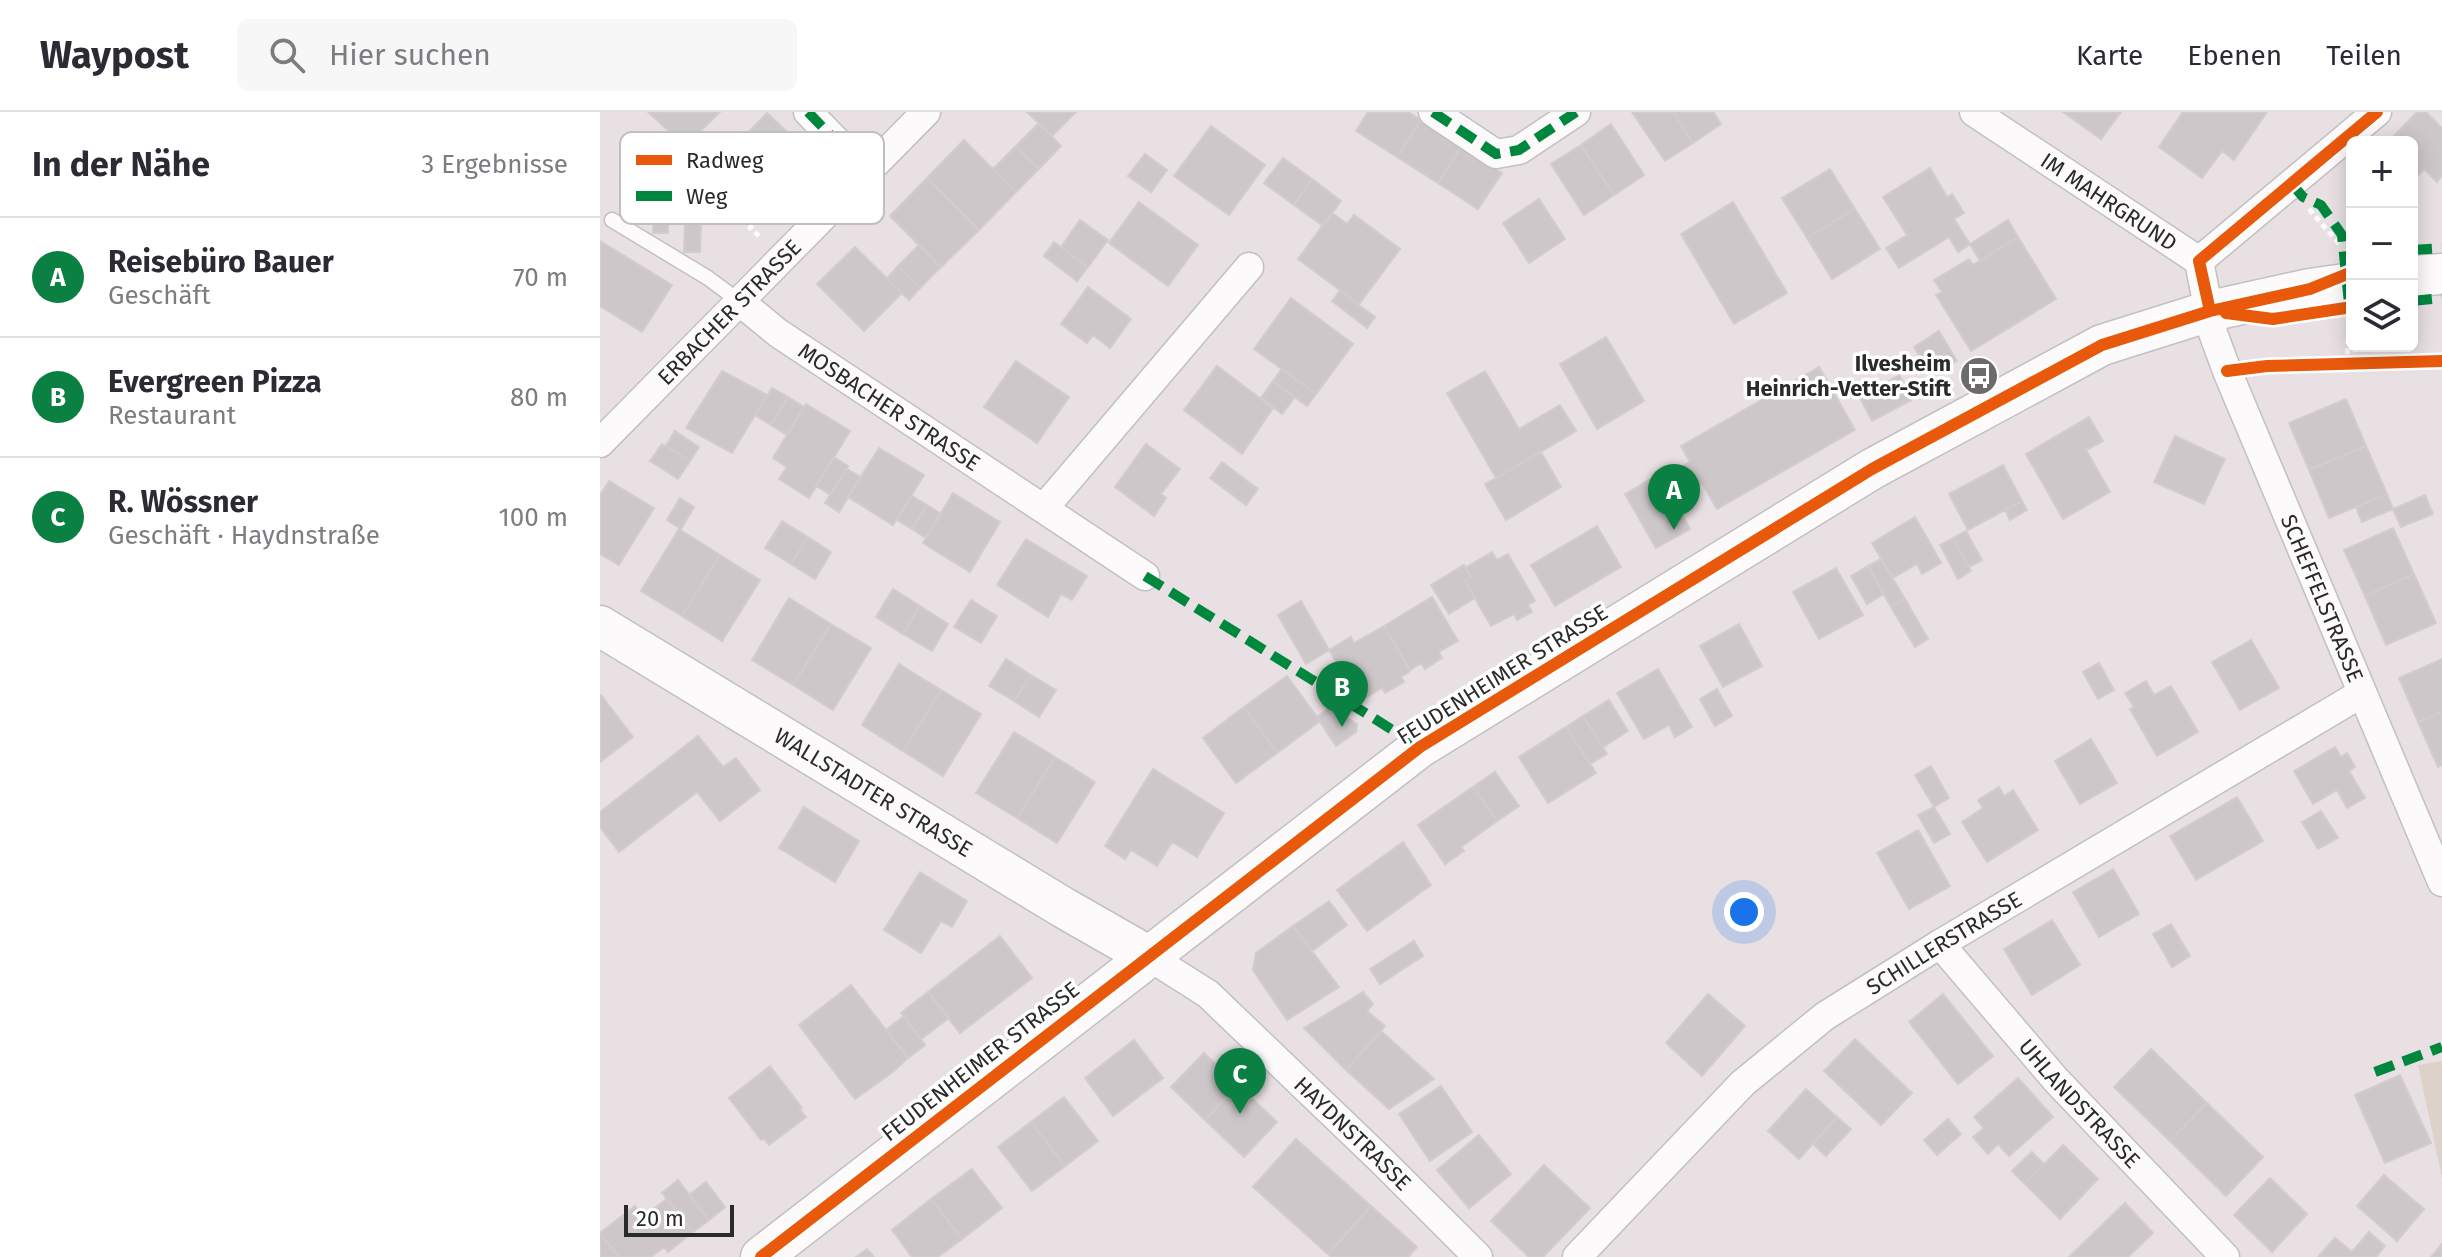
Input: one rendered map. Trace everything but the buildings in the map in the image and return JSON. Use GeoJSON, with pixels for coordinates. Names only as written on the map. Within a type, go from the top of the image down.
{"type":"FeatureCollection","features":[{"type":"Feature","properties":{"kind":"main road"},"geometry":{"type":"LineString","coordinates":[[2418,276],[2442,274]]}},
{"type":"Feature","properties":{"kind":"main road","name":"FEUDENHEIMER STRASSE"},"geometry":{"type":"LineString","coordinates":[[761,1257],[1420,747],[1872,469],[2102,345],[2210,311],[2346,281]]}},
{"type":"Feature","properties":{"kind":"main road","name":"WALLSTADTER STRASSE"},"geometry":{"type":"LineString","coordinates":[[602,630],[1148,956]]}},
{"type":"Feature","properties":{"kind":"street"},"geometry":{"type":"LineString","coordinates":[[808,112],[827,132]]}},
{"type":"Feature","properties":{"kind":"street","name":"ERBACHER STRASSE"},"geometry":{"type":"LineString","coordinates":[[884,154],[926,112]]}},
{"type":"Feature","properties":{"kind":"street"},"geometry":{"type":"LineString","coordinates":[[1433,112],[1496,154],[1519,150],[1576,112]]}},
{"type":"Feature","properties":{"kind":"street","name":"IM MAHRGRUND"},"geometry":{"type":"LineString","coordinates":[[1974,112],[2199,261],[2210,311]]}},
{"type":"Feature","properties":{"kind":"street"},"geometry":{"type":"LineString","coordinates":[[2199,261],[2377,112]]}},
{"type":"Feature","properties":{"kind":"street","name":"ERBACHER STRASSE"},"geometry":{"type":"LineString","coordinates":[[600,443],[815,224]]}},
{"type":"Feature","properties":{"kind":"street"},"geometry":{"type":"LineString","coordinates":[[1044,508],[1249,267]]}},
{"type":"Feature","properties":{"kind":"street","name":"MOSBACHER STRASSE"},"geometry":{"type":"LineString","coordinates":[[739,301],[778,333],[1145,576]]}},
{"type":"Feature","properties":{"kind":"street","name":"SCHEFFELSTRASSE"},"geometry":{"type":"LineString","coordinates":[[2210,311],[2213,333],[2227,371],[2442,882]]}},
{"type":"Feature","properties":{"kind":"street","name":"SCHILLERSTRASSE"},"geometry":{"type":"LineString","coordinates":[[1577,1257],[1743,1083],[1825,1016],[1940,944],[2362,693]]}},
{"type":"Feature","properties":{"kind":"street","name":"UHLANDSTRASSE"},"geometry":{"type":"LineString","coordinates":[[1940,944],[2056,1080],[2225,1257]]}},
{"type":"Feature","properties":{"kind":"street","name":"HAYDNSTRASSE"},"geometry":{"type":"LineString","coordinates":[[1148,956],[1208,994],[1478,1257]]}},
{"type":"Feature","properties":{"kind":"lane"},"geometry":{"type":"LineString","coordinates":[[612,220],[708,278],[739,301]]}},
{"type":"Feature","properties":{"kind":"path"},"geometry":{"type":"LineString","coordinates":[[2305,205],[2327,227],[2348,280]]}},
{"type":"Feature","properties":{"kind":"path"},"geometry":{"type":"LineString","coordinates":[[754,224],[750,228],[781,258]]}},
{"type":"Feature","properties":{"kind":"path"},"geometry":{"type":"LineString","coordinates":[[2347,352],[2347,364]]}},
{"type":"Feature","properties":{"kind":"shaded area"},"geometry":{"type":"Polygon","coordinates":[[[2442,1061],[2442,1178],[2418,1065],[2442,1061]]]}},
{"type":"Feature","properties":{"kind":"marked path"},"geometry":{"type":"LineString","coordinates":[[808,112],[827,132]]}},
{"type":"Feature","properties":{"kind":"marked path"},"geometry":{"type":"LineString","coordinates":[[1433,112],[1496,154],[1519,150],[1576,112]]}},
{"type":"Feature","properties":{"kind":"marked path"},"geometry":{"type":"LineString","coordinates":[[2292,184],[2303,197],[2321,205],[2342,235],[2347,280]]}},
{"type":"Feature","properties":{"kind":"marked path"},"geometry":{"type":"LineString","coordinates":[[2418,250],[2442,248]]}},
{"type":"Feature","properties":{"kind":"marked path"},"geometry":{"type":"LineString","coordinates":[[2418,300],[2442,298]]}},
{"type":"Feature","properties":{"kind":"marked path"},"geometry":{"type":"LineString","coordinates":[[1145,576],[1420,747]]}},
{"type":"Feature","properties":{"kind":"marked path"},"geometry":{"type":"LineString","coordinates":[[2375,1072],[2442,1047]]}},
{"type":"Feature","properties":{"kind":"cycle path"},"geometry":{"type":"LineString","coordinates":[[2210,311],[2199,261],[2377,112]]}},
{"type":"Feature","properties":{"kind":"cycle path"},"geometry":{"type":"LineString","coordinates":[[761,1257],[1420,747],[1872,469],[2102,345],[2210,311],[2310,289],[2346,274]]}},
{"type":"Feature","properties":{"kind":"cycle path"},"geometry":{"type":"LineString","coordinates":[[2226,313],[2273,319],[2346,308]]}},
{"type":"Feature","properties":{"kind":"cycle path"},"geometry":{"type":"LineString","coordinates":[[2227,371],[2267,366],[2442,361]]}},
{"type":"Feature","properties":{"kind":"place","name":"Ilvesheim Heinrich-Vetter-Stift"},"geometry":{"type":"Point","coordinates":[1979,376]}},
{"type":"Feature","properties":{"kind":"place","name":"Reisebüro Bauer"},"geometry":{"type":"Point","coordinates":[1674,530]}},
{"type":"Feature","properties":{"kind":"place","name":"Evergreen Pizza"},"geometry":{"type":"Point","coordinates":[1342,727]}},
{"type":"Feature","properties":{"kind":"place","name":"R. Wössner"},"geometry":{"type":"Point","coordinates":[1240,1114]}}]}
